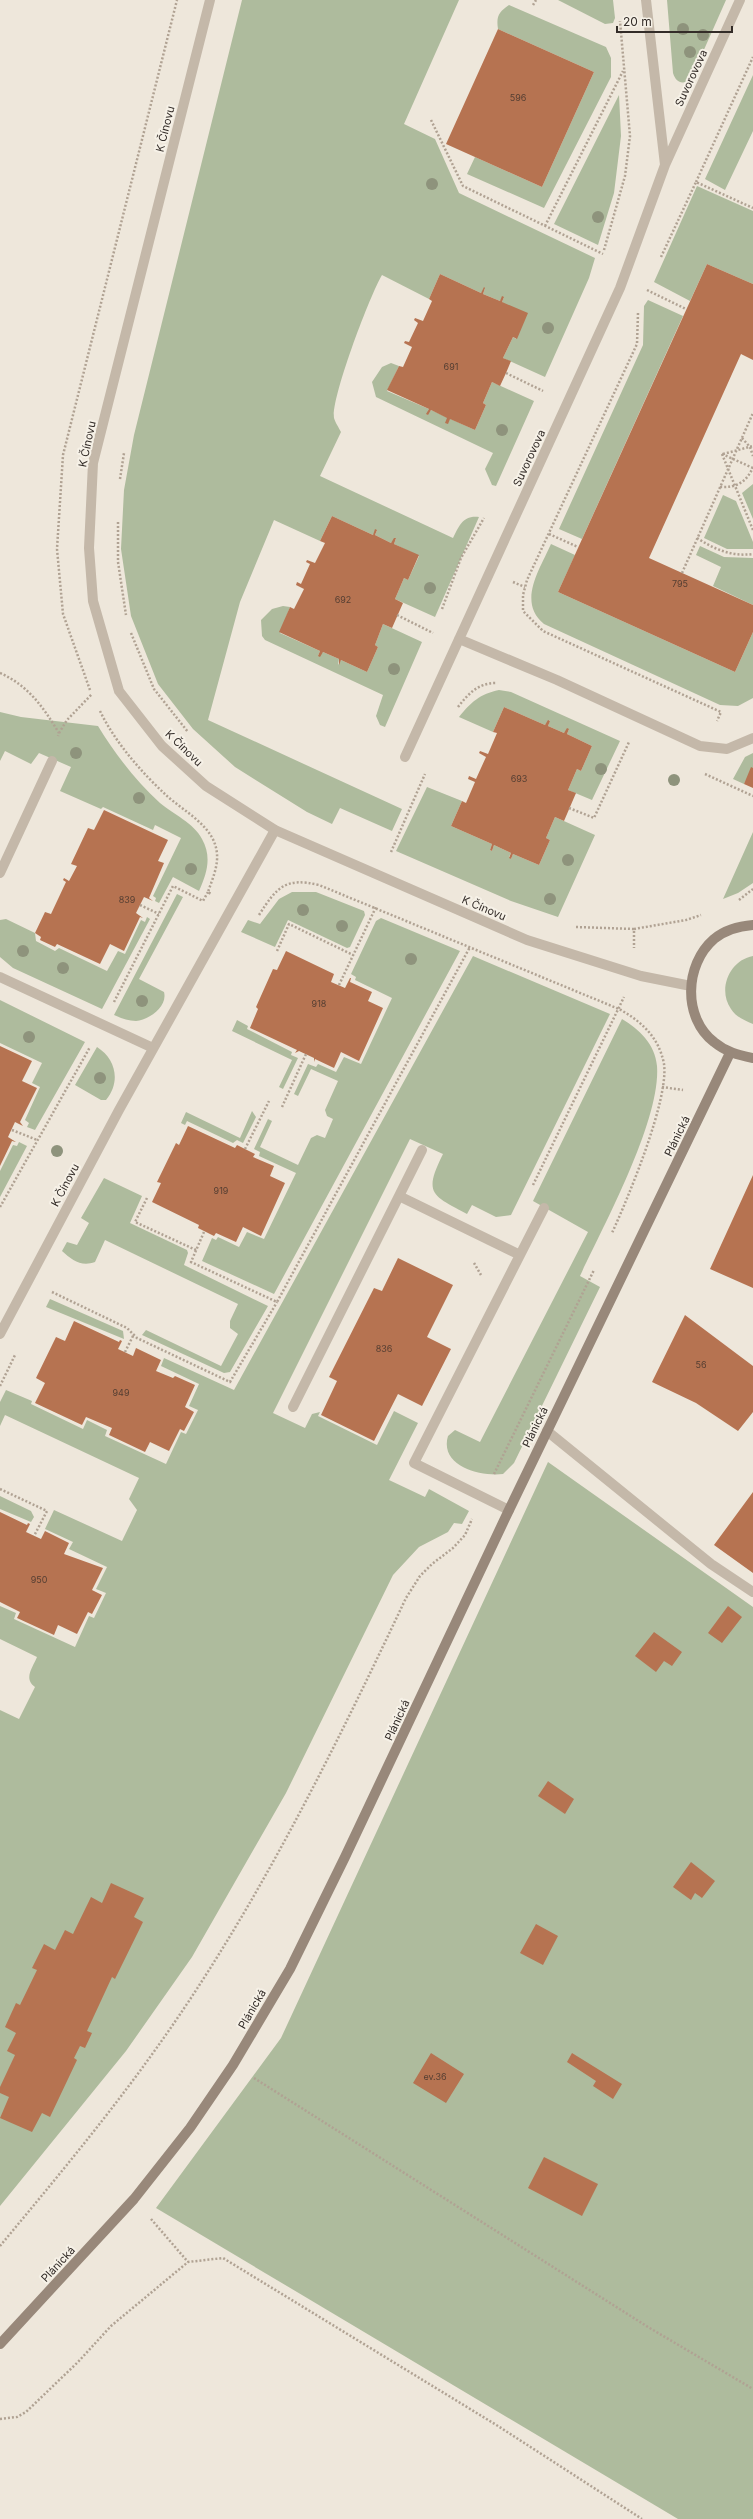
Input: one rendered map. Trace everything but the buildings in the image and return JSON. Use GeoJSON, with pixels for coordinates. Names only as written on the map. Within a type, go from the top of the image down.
{"type":"FeatureCollection","features":[{"type":"Feature","properties":{"kind":"main road"},"geometry":{"type":"LineString","coordinates":[[753,924],[737,927],[714,940],[698,961],[691,986],[692,1007],[700,1026],[713,1042],[730,1053],[753,1058]]}},
{"type":"Feature","properties":{"kind":"main road","name":"Plánická"},"geometry":{"type":"LineString","coordinates":[[0,2344],[134,2199],[190,2128],[233,2065],[290,1969],[345,1857],[509,1510],[730,1053]]}},
{"type":"Feature","properties":{"kind":"street","name":"K Čínovu"},"geometry":{"type":"LineString","coordinates":[[210,0],[93,463],[89,548],[93,601],[119,691],[162,746],[206,786],[275,830],[527,940],[632,974],[691,986]]}},
{"type":"Feature","properties":{"kind":"street","name":"Suvorovova"},"geometry":{"type":"LineString","coordinates":[[646,0],[665,165]]}},
{"type":"Feature","properties":{"kind":"street","name":"Suvorovova"},"geometry":{"type":"LineString","coordinates":[[405,757],[620,288],[665,165],[740,0]]}},
{"type":"Feature","properties":{"kind":"street"},"geometry":{"type":"LineString","coordinates":[[459,639],[556,680],[705,747],[727,749],[753,738]]}},
{"type":"Feature","properties":{"kind":"street"},"geometry":{"type":"LineString","coordinates":[[0,873],[52,762]]}},
{"type":"Feature","properties":{"kind":"street","name":"K Čínovu"},"geometry":{"type":"LineString","coordinates":[[0,1334],[153,1048],[275,830]]}},
{"type":"Feature","properties":{"kind":"street"},"geometry":{"type":"LineString","coordinates":[[0,977],[153,1048]]}},
{"type":"Feature","properties":{"kind":"street"},"geometry":{"type":"LineString","coordinates":[[293,1408],[422,1150]]}},
{"type":"Feature","properties":{"kind":"street"},"geometry":{"type":"LineString","coordinates":[[399,1196],[520,1255]]}},
{"type":"Feature","properties":{"kind":"street"},"geometry":{"type":"LineString","coordinates":[[509,1510],[414,1463],[544,1208]]}},
{"type":"Feature","properties":{"kind":"street"},"geometry":{"type":"LineString","coordinates":[[547,1431],[711,1564],[753,1592]]}},
{"type":"Feature","properties":{"kind":"path"},"geometry":{"type":"LineString","coordinates":[[533,5],[536,0]]}},
{"type":"Feature","properties":{"kind":"path"},"geometry":{"type":"LineString","coordinates":[[600,262],[625,176],[630,136],[620,16]]}},
{"type":"Feature","properties":{"kind":"path"},"geometry":{"type":"LineString","coordinates":[[660,259],[753,57]]}},
{"type":"Feature","properties":{"kind":"path"},"geometry":{"type":"LineString","coordinates":[[545,226],[624,71]]}},
{"type":"Feature","properties":{"kind":"path"},"geometry":{"type":"LineString","coordinates":[[431,120],[463,186],[603,254]]}},
{"type":"Feature","properties":{"kind":"path"},"geometry":{"type":"LineString","coordinates":[[696,182],[753,208]]}},
{"type":"Feature","properties":{"kind":"path"},"geometry":{"type":"LineString","coordinates":[[644,294],[649,284]]}},
{"type":"Feature","properties":{"kind":"path"},"geometry":{"type":"LineString","coordinates":[[646,289],[686,309]]}},
{"type":"Feature","properties":{"kind":"path"},"geometry":{"type":"LineString","coordinates":[[638,311],[637,344],[549,534],[523,595],[523,611],[530,620],[543,631],[721,712],[694,768],[753,796]]}},
{"type":"Feature","properties":{"kind":"path"},"geometry":{"type":"LineString","coordinates":[[506,373],[543,392]]}},
{"type":"Feature","properties":{"kind":"path"},"geometry":{"type":"LineString","coordinates":[[540,399],[547,384]]}},
{"type":"Feature","properties":{"kind":"path"},"geometry":{"type":"LineString","coordinates":[[682,573],[753,413]]}},
{"type":"Feature","properties":{"kind":"path"},"geometry":{"type":"LineString","coordinates":[[742,438],[751,447],[753,456]]}},
{"type":"Feature","properties":{"kind":"path"},"geometry":{"type":"LineString","coordinates":[[119,483],[125,447]]}},
{"type":"Feature","properties":{"kind":"path"},"geometry":{"type":"LineString","coordinates":[[722,454],[751,447]]}},
{"type":"Feature","properties":{"kind":"path"},"geometry":{"type":"LineString","coordinates":[[720,487],[735,486],[743,482],[753,467],[722,454]]}},
{"type":"Feature","properties":{"kind":"path"},"geometry":{"type":"LineString","coordinates":[[722,454],[753,530]]}},
{"type":"Feature","properties":{"kind":"path"},"geometry":{"type":"LineString","coordinates":[[118,514],[118,562],[126,616]]}},
{"type":"Feature","properties":{"kind":"path"},"geometry":{"type":"LineString","coordinates":[[442,611],[461,558],[485,517]]}},
{"type":"Feature","properties":{"kind":"path"},"geometry":{"type":"LineString","coordinates":[[549,534],[578,547]]}},
{"type":"Feature","properties":{"kind":"path"},"geometry":{"type":"LineString","coordinates":[[697,538],[711,548],[727,553],[753,554]]}},
{"type":"Feature","properties":{"kind":"path"},"geometry":{"type":"LineString","coordinates":[[397,615],[434,633]]}},
{"type":"Feature","properties":{"kind":"path"},"geometry":{"type":"LineString","coordinates":[[430,640],[436,626]]}},
{"type":"Feature","properties":{"kind":"path"},"geometry":{"type":"LineString","coordinates":[[130,631],[154,689],[189,734]]}},
{"type":"Feature","properties":{"kind":"path"},"geometry":{"type":"LineString","coordinates":[[0,673],[18,681],[42,707],[59,733]]}},
{"type":"Feature","properties":{"kind":"path"},"geometry":{"type":"LineString","coordinates":[[455,713],[472,691],[488,683],[501,684]]}},
{"type":"Feature","properties":{"kind":"path"},"geometry":{"type":"LineString","coordinates":[[52,762],[59,733],[67,720],[92,694]]}},
{"type":"Feature","properties":{"kind":"path"},"geometry":{"type":"LineString","coordinates":[[623,737],[636,743]]}},
{"type":"Feature","properties":{"kind":"path"},"geometry":{"type":"LineString","coordinates":[[569,808],[594,818],[630,740]]}},
{"type":"Feature","properties":{"kind":"path"},"geometry":{"type":"LineString","coordinates":[[397,857],[390,854],[426,773]]}},
{"type":"Feature","properties":{"kind":"path"},"geometry":{"type":"LineString","coordinates":[[233,905],[258,917],[275,892],[285,885],[301,881],[332,889],[619,1009],[637,1019],[649,1032],[658,1046],[664,1065],[660,1098],[648,1142],[611,1236]]}},
{"type":"Feature","properties":{"kind":"path"},"geometry":{"type":"LineString","coordinates":[[738,901],[753,889]]}},
{"type":"Feature","properties":{"kind":"path"},"geometry":{"type":"LineString","coordinates":[[140,905],[159,914]]}},
{"type":"Feature","properties":{"kind":"path"},"geometry":{"type":"LineString","coordinates":[[339,985],[376,907]]}},
{"type":"Feature","properties":{"kind":"path"},"geometry":{"type":"LineString","coordinates":[[570,926],[634,929],[686,920],[708,912]]}},
{"type":"Feature","properties":{"kind":"path"},"geometry":{"type":"LineString","coordinates":[[277,951],[289,924],[353,955]]}},
{"type":"Feature","properties":{"kind":"path"},"geometry":{"type":"LineString","coordinates":[[530,1191],[619,1009],[632,974],[634,929]]}},
{"type":"Feature","properties":{"kind":"path"},"geometry":{"type":"LineString","coordinates":[[49,1291],[127,1328],[137,1338],[230,1382],[277,1302],[470,947]]}},
{"type":"Feature","properties":{"kind":"path"},"geometry":{"type":"LineString","coordinates":[[282,1107],[306,1054]]}},
{"type":"Feature","properties":{"kind":"path"},"geometry":{"type":"LineString","coordinates":[[245,1149],[269,1101]]}},
{"type":"Feature","properties":{"kind":"path"},"geometry":{"type":"LineString","coordinates":[[12,1130],[37,1140]]}},
{"type":"Feature","properties":{"kind":"path"},"geometry":{"type":"LineString","coordinates":[[147,1198],[135,1222],[196,1250]]}},
{"type":"Feature","properties":{"kind":"path"},"geometry":{"type":"LineString","coordinates":[[204,1232],[191,1262],[277,1302]]}},
{"type":"Feature","properties":{"kind":"path"},"geometry":{"type":"LineString","coordinates":[[471,1261],[475,1264],[481,1278]]}},
{"type":"Feature","properties":{"kind":"path"},"geometry":{"type":"LineString","coordinates":[[491,1480],[595,1268]]}},
{"type":"Feature","properties":{"kind":"path"},"geometry":{"type":"LineString","coordinates":[[125,1352],[134,1334]]}},
{"type":"Feature","properties":{"kind":"path"},"geometry":{"type":"LineString","coordinates":[[0,1386],[15,1354]]}},
{"type":"Feature","properties":{"kind":"path"},"geometry":{"type":"LineString","coordinates":[[0,1489],[47,1511],[34,1536]]}},
{"type":"Feature","properties":{"kind":"path"},"geometry":{"type":"LineString","coordinates":[[0,2246],[100,2122],[158,2047],[192,1996],[251,1902],[289,1835],[406,1598],[424,1572],[453,1548],[465,1534],[475,1514]]}},
{"type":"Feature","properties":{"kind":"path"},"geometry":{"type":"LineString","coordinates":[[233,2065],[648,2327],[753,2389]]}},
{"type":"Feature","properties":{"kind":"path"},"geometry":{"type":"LineString","coordinates":[[134,2199],[188,2262]]}},
{"type":"Feature","properties":{"kind":"path"},"geometry":{"type":"LineString","coordinates":[[0,2419],[17,2416],[26,2412],[78,2362],[111,2326],[188,2262],[223,2258],[498,2426],[642,2519]]}},
{"type":"Feature","properties":{"kind":"green space"},"geometry":{"type":"Polygon","coordinates":[[[242,0],[459,0],[404,124],[435,139],[459,193],[595,258],[589,278],[545,377],[503,358],[513,337],[516,339],[502,302],[504,297],[500,301],[483,294],[485,288],[481,293],[440,274],[429,299],[382,275],[376,286],[352,346],[339,390],[334,418],[341,432],[320,476],[453,538],[462,522],[469,518],[479,517],[435,617],[395,599],[404,578],[408,580],[419,556],[394,544],[396,538],[391,543],[375,535],[377,530],[373,535],[332,516],[320,541],[274,520],[240,602],[208,720],[402,809],[392,831],[340,808],[332,824],[307,812],[235,767],[193,729],[158,684],[131,616],[121,549],[124,490],[134,435],[242,0]]]}},
{"type":"Feature","properties":{"kind":"green space"},"geometry":{"type":"Polygon","coordinates":[[[558,0],[613,0],[615,18],[613,23],[605,24],[558,0]]]}},
{"type":"Feature","properties":{"kind":"green space"},"geometry":{"type":"Polygon","coordinates":[[[667,0],[726,0],[691,79],[685,82],[678,81],[673,73],[667,0]]]}},
{"type":"Feature","properties":{"kind":"green space"},"geometry":{"type":"Polygon","coordinates":[[[509,5],[606,47],[611,58],[611,77],[544,208],[467,174],[475,157],[542,187],[594,72],[498,29],[497,21],[499,15],[509,5]]]}},
{"type":"Feature","properties":{"kind":"green space"},"geometry":{"type":"Polygon","coordinates":[[[753,75],[753,131],[725,190],[705,179],[753,75]]]}},
{"type":"Feature","properties":{"kind":"green space"},"geometry":{"type":"Polygon","coordinates":[[[619,95],[621,136],[614,193],[598,245],[554,224],[619,95]]]}},
{"type":"Feature","properties":{"kind":"green space"},"geometry":{"type":"Polygon","coordinates":[[[697,186],[753,211],[753,284],[707,264],[690,301],[654,282],[697,186]]]}},
{"type":"Feature","properties":{"kind":"green space"},"geometry":{"type":"Polygon","coordinates":[[[648,300],[683,316],[582,539],[559,529],[643,345],[644,306],[648,300]]]}},
{"type":"Feature","properties":{"kind":"green space"},"geometry":{"type":"Polygon","coordinates":[[[391,363],[399,366],[387,391],[429,409],[427,415],[431,410],[475,430],[486,405],[483,403],[492,382],[534,401],[496,486],[492,485],[485,469],[493,453],[376,397],[372,382],[382,367],[391,363]]]}},
{"type":"Feature","properties":{"kind":"green space"},"geometry":{"type":"Polygon","coordinates":[[[753,484],[753,519],[742,493],[753,484]]]}},
{"type":"Feature","properties":{"kind":"green space"},"geometry":{"type":"Polygon","coordinates":[[[723,495],[736,501],[753,542],[753,549],[727,549],[704,538],[723,495]]]}},
{"type":"Feature","properties":{"kind":"green space"},"geometry":{"type":"Polygon","coordinates":[[[551,544],[575,555],[558,592],[735,672],[753,632],[753,698],[738,706],[720,705],[544,624],[536,615],[532,606],[531,596],[537,574],[551,544]]]}},
{"type":"Feature","properties":{"kind":"green space"},"geometry":{"type":"Polygon","coordinates":[[[700,546],[724,557],[753,558],[753,605],[713,586],[721,567],[696,555],[700,546]]]}},
{"type":"Feature","properties":{"kind":"green space"},"geometry":{"type":"Polygon","coordinates":[[[283,606],[290,607],[280,633],[320,651],[318,656],[323,652],[339,659],[338,665],[341,660],[367,672],[378,647],[375,645],[383,624],[422,642],[385,727],[380,725],[376,716],[383,695],[265,640],[262,636],[261,620],[272,609],[283,606]]]}},
{"type":"Feature","properties":{"kind":"green space"},"geometry":{"type":"Polygon","coordinates":[[[499,690],[511,692],[620,741],[592,800],[568,790],[577,769],[581,771],[592,746],[567,734],[569,729],[564,733],[548,726],[550,720],[545,725],[504,707],[493,732],[459,717],[476,699],[499,690]]]}},
{"type":"Feature","properties":{"kind":"green space"},"geometry":{"type":"Polygon","coordinates":[[[0,712],[21,717],[98,726],[111,747],[143,786],[160,803],[194,828],[202,839],[208,859],[206,871],[199,891],[173,877],[159,903],[155,901],[156,898],[153,896],[181,838],[155,825],[153,830],[103,807],[101,809],[60,791],[71,767],[39,753],[31,764],[5,751],[0,761],[0,712]]]}},
{"type":"Feature","properties":{"kind":"green space"},"geometry":{"type":"Polygon","coordinates":[[[753,753],[753,768],[744,784],[733,779],[745,757],[753,753]]]}},
{"type":"Feature","properties":{"kind":"green space"},"geometry":{"type":"Polygon","coordinates":[[[427,787],[462,801],[451,826],[492,844],[490,850],[492,851],[494,845],[511,853],[509,857],[511,859],[513,854],[539,865],[550,840],[546,838],[555,817],[595,835],[558,917],[511,901],[396,851],[427,787]]]}},
{"type":"Feature","properties":{"kind":"green space"},"geometry":{"type":"Polygon","coordinates":[[[753,832],[753,883],[738,893],[723,899],[753,832]]]}},
{"type":"Feature","properties":{"kind":"green space"},"geometry":{"type":"Polygon","coordinates":[[[292,892],[316,892],[364,911],[365,915],[350,947],[347,948],[288,920],[275,947],[241,932],[248,920],[260,924],[279,899],[292,892]]]}},
{"type":"Feature","properties":{"kind":"green space"},"geometry":{"type":"Polygon","coordinates":[[[177,894],[183,897],[139,979],[164,992],[163,1003],[156,1012],[141,1020],[130,1020],[114,1015],[177,894]]]}},
{"type":"Feature","properties":{"kind":"green space"},"geometry":{"type":"Polygon","coordinates":[[[147,917],[150,919],[102,1009],[13,968],[0,957],[0,920],[6,919],[35,933],[36,941],[55,951],[59,948],[107,971],[118,951],[125,954],[141,920],[145,922],[147,917]]]}},
{"type":"Feature","properties":{"kind":"green space"},"geometry":{"type":"Polygon","coordinates":[[[381,918],[460,951],[274,1294],[202,1261],[212,1238],[216,1240],[218,1237],[239,1247],[247,1232],[264,1239],[296,1173],[259,1156],[260,1152],[254,1149],[268,1119],[272,1121],[260,1147],[298,1165],[311,1138],[317,1135],[325,1138],[333,1119],[327,1116],[325,1110],[338,1081],[311,1069],[298,1096],[294,1094],[308,1064],[316,1067],[318,1064],[336,1072],[344,1057],[361,1064],[392,998],[355,980],[356,977],[351,974],[376,921],[381,918]]]}},
{"type":"Feature","properties":{"kind":"green space"},"geometry":{"type":"Polygon","coordinates":[[[473,956],[610,1014],[511,1215],[496,1217],[472,1205],[467,1214],[439,1197],[434,1192],[433,1178],[443,1154],[410,1139],[273,1413],[305,1428],[312,1414],[320,1412],[318,1416],[377,1445],[394,1411],[418,1423],[389,1480],[425,1497],[429,1489],[469,1511],[462,1524],[454,1523],[448,1532],[419,1547],[393,1575],[286,1793],[192,1957],[126,2051],[0,2206],[0,1710],[19,1719],[35,1687],[31,1684],[29,1677],[37,1657],[0,1639],[0,1606],[16,1613],[14,1619],[75,1647],[89,1616],[94,1618],[106,1593],[96,1589],[107,1567],[69,1549],[73,1542],[45,1529],[54,1510],[122,1541],[137,1510],[129,1499],[139,1478],[5,1415],[0,1426],[0,1402],[6,1390],[32,1401],[31,1404],[83,1429],[87,1420],[107,1430],[105,1436],[166,1464],[181,1432],[186,1434],[198,1410],[189,1406],[199,1384],[161,1366],[164,1358],[234,1390],[473,956]]]}},
{"type":"Feature","properties":{"kind":"green space"},"geometry":{"type":"Polygon","coordinates":[[[753,956],[753,1024],[740,1018],[733,1012],[727,1001],[725,993],[728,976],[732,969],[738,963],[753,956]]]}},
{"type":"Feature","properties":{"kind":"green space"},"geometry":{"type":"Polygon","coordinates":[[[0,1000],[85,1042],[35,1130],[27,1127],[29,1123],[25,1120],[40,1087],[32,1083],[42,1063],[0,1043],[0,1000]]]}},
{"type":"Feature","properties":{"kind":"green space"},"geometry":{"type":"Polygon","coordinates":[[[622,1019],[640,1032],[650,1044],[656,1058],[656,1088],[641,1143],[616,1201],[580,1276],[600,1287],[514,1463],[503,1474],[484,1474],[474,1471],[456,1462],[450,1455],[447,1446],[448,1436],[455,1430],[480,1442],[588,1232],[533,1201],[622,1019]]]}},
{"type":"Feature","properties":{"kind":"green space"},"geometry":{"type":"Polygon","coordinates":[[[237,1020],[248,1026],[247,1029],[292,1052],[291,1055],[298,1058],[283,1089],[279,1087],[292,1060],[232,1031],[237,1020]]]}},
{"type":"Feature","properties":{"kind":"green space"},"geometry":{"type":"Polygon","coordinates":[[[97,1047],[109,1058],[114,1071],[114,1086],[106,1100],[101,1100],[75,1085],[97,1047]]]}},
{"type":"Feature","properties":{"kind":"green space"},"geometry":{"type":"Polygon","coordinates":[[[252,1111],[256,1117],[243,1143],[237,1140],[233,1143],[187,1121],[185,1125],[181,1123],[186,1112],[240,1138],[252,1111]]]}},
{"type":"Feature","properties":{"kind":"green space"},"geometry":{"type":"Polygon","coordinates":[[[19,1142],[27,1146],[0,1197],[0,1171],[13,1145],[17,1146],[19,1142]]]}},
{"type":"Feature","properties":{"kind":"green space"},"geometry":{"type":"Polygon","coordinates":[[[104,1178],[142,1196],[130,1223],[187,1250],[188,1253],[184,1265],[268,1306],[230,1372],[224,1373],[142,1335],[146,1330],[221,1366],[238,1334],[230,1328],[230,1321],[238,1304],[105,1240],[95,1262],[85,1264],[77,1262],[62,1251],[67,1242],[77,1245],[89,1223],[81,1218],[104,1178]]]}},
{"type":"Feature","properties":{"kind":"green space"},"geometry":{"type":"Polygon","coordinates":[[[50,1299],[123,1331],[124,1339],[46,1307],[50,1299]]]}},
{"type":"Feature","properties":{"kind":"green space"},"geometry":{"type":"Polygon","coordinates":[[[548,1462],[753,1607],[753,2519],[678,2519],[156,2208],[281,2038],[548,1462]]]}},
{"type":"Feature","properties":{"kind":"green space"},"geometry":{"type":"Polygon","coordinates":[[[0,1496],[31,1511],[34,1517],[31,1522],[0,1509],[0,1496]]]}}]}
